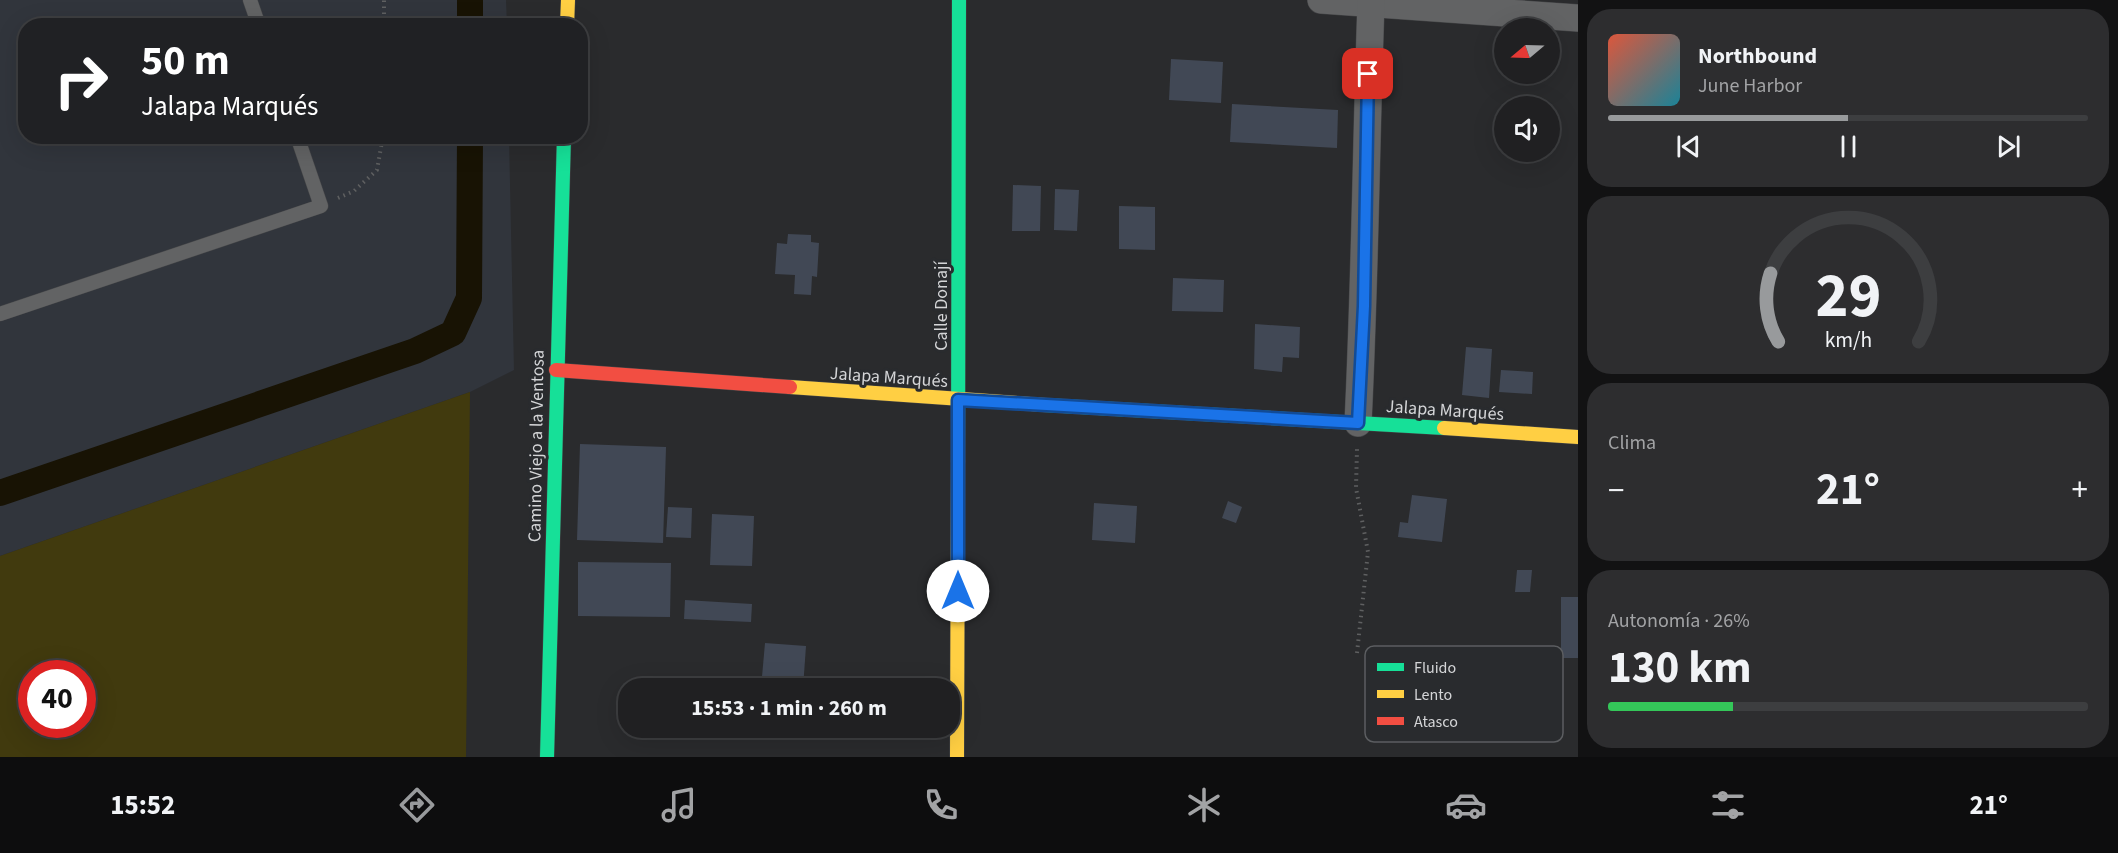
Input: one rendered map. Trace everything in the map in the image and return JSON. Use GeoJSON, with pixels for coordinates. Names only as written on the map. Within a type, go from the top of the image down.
{"type":"FeatureCollection","features":[{"type":"Feature","properties":{"kind":"street"},"geometry":{"type":"LineString","coordinates":[[567,18],[568,0]]}},
{"type":"Feature","properties":{"kind":"street","name":"Calle Donají"},"geometry":{"type":"LineString","coordinates":[[957,757],[959,0]]}},
{"type":"Feature","properties":{"kind":"street"},"geometry":{"type":"LineString","coordinates":[[1322,0],[1578,18]]}},
{"type":"Feature","properties":{"kind":"street"},"geometry":{"type":"LineString","coordinates":[[1358,423],[1364,306],[1366,120],[1371,3]]}},
{"type":"Feature","properties":{"kind":"street","name":"Camino Viejo a la Ventosa"},"geometry":{"type":"LineString","coordinates":[[547,757],[564,144]]}},
{"type":"Feature","properties":{"kind":"street","name":"Jalapa Marqués"},"geometry":{"type":"LineString","coordinates":[[556,370],[958,400],[1578,437]]}},
{"type":"Feature","properties":{"kind":"lane"},"geometry":{"type":"LineString","coordinates":[[250,0],[256,18]]}},
{"type":"Feature","properties":{"kind":"lane"},"geometry":{"type":"LineString","coordinates":[[0,314],[321,206],[300,144]]}},
{"type":"Feature","properties":{"kind":"path"},"geometry":{"type":"LineString","coordinates":[[384,0],[384,18]]}},
{"type":"Feature","properties":{"kind":"path"},"geometry":{"type":"LineString","coordinates":[[321,206],[354,191],[377,170],[382,144]]}},
{"type":"Feature","properties":{"kind":"path"},"geometry":{"type":"LineString","coordinates":[[1357,653],[1368,552],[1356,488],[1358,423]]}},
{"type":"Feature","properties":{"kind":"shaded area"},"geometry":{"type":"Polygon","coordinates":[[[0,0],[506,0],[507,18],[18,18],[18,144],[509,144],[514,370],[470,392],[0,556],[0,0]]]}},
{"type":"Feature","properties":{"kind":"shaded area"},"geometry":{"type":"Polygon","coordinates":[[[470,392],[466,757],[0,757],[0,556],[470,392]]]}},
{"type":"Feature","properties":{"kind":"building"},"geometry":{"type":"Polygon","coordinates":[[[1171,59],[1223,62],[1221,103],[1169,100],[1171,59]]]}},
{"type":"Feature","properties":{"kind":"building"},"geometry":{"type":"Polygon","coordinates":[[[1232,104],[1338,110],[1337,148],[1230,142],[1232,104]]]}},
{"type":"Feature","properties":{"kind":"building"},"geometry":{"type":"Polygon","coordinates":[[[1013,185],[1041,186],[1040,231],[1012,231],[1013,185]]]}},
{"type":"Feature","properties":{"kind":"building"},"geometry":{"type":"Polygon","coordinates":[[[1055,189],[1079,190],[1077,231],[1054,230],[1055,189]]]}},
{"type":"Feature","properties":{"kind":"building"},"geometry":{"type":"Polygon","coordinates":[[[1119,206],[1155,207],[1155,250],[1119,249],[1119,206]]]}},
{"type":"Feature","properties":{"kind":"building"},"geometry":{"type":"Polygon","coordinates":[[[788,234],[811,235],[811,242],[819,243],[817,277],[812,276],[811,295],[794,294],[795,275],[775,274],[777,243],[787,244],[788,234]]]}},
{"type":"Feature","properties":{"kind":"building"},"geometry":{"type":"Polygon","coordinates":[[[1173,278],[1224,280],[1223,312],[1172,311],[1173,278]]]}},
{"type":"Feature","properties":{"kind":"building"},"geometry":{"type":"Polygon","coordinates":[[[1255,324],[1300,327],[1299,358],[1283,357],[1282,372],[1254,369],[1255,324]]]}},
{"type":"Feature","properties":{"kind":"building"},"geometry":{"type":"Polygon","coordinates":[[[1466,347],[1492,349],[1489,398],[1462,395],[1466,347]]]}},
{"type":"Feature","properties":{"kind":"building"},"geometry":{"type":"Polygon","coordinates":[[[1501,370],[1533,372],[1532,394],[1499,392],[1501,370]]]}},
{"type":"Feature","properties":{"kind":"building"},"geometry":{"type":"Polygon","coordinates":[[[580,444],[666,447],[663,543],[577,540],[580,444]]]}},
{"type":"Feature","properties":{"kind":"building"},"geometry":{"type":"Polygon","coordinates":[[[1412,495],[1447,499],[1442,542],[1398,537],[1400,522],[1408,523],[1412,495]]]}},
{"type":"Feature","properties":{"kind":"building"},"geometry":{"type":"Polygon","coordinates":[[[1228,501],[1242,507],[1236,523],[1222,518],[1228,501]]]}},
{"type":"Feature","properties":{"kind":"building"},"geometry":{"type":"Polygon","coordinates":[[[1094,503],[1137,506],[1135,543],[1092,540],[1094,503]]]}},
{"type":"Feature","properties":{"kind":"building"},"geometry":{"type":"Polygon","coordinates":[[[668,507],[692,508],[691,538],[666,537],[668,507]]]}},
{"type":"Feature","properties":{"kind":"building"},"geometry":{"type":"Polygon","coordinates":[[[712,514],[754,516],[752,566],[710,565],[712,514]]]}},
{"type":"Feature","properties":{"kind":"building"},"geometry":{"type":"Polygon","coordinates":[[[578,562],[671,563],[670,617],[578,616],[578,562]]]}},
{"type":"Feature","properties":{"kind":"building"},"geometry":{"type":"Polygon","coordinates":[[[1517,570],[1532,570],[1530,592],[1515,592],[1517,570]]]}},
{"type":"Feature","properties":{"kind":"building"},"geometry":{"type":"Polygon","coordinates":[[[1561,597],[1578,597],[1578,658],[1563,658],[1563,646],[1561,646],[1561,597]]]}},
{"type":"Feature","properties":{"kind":"building"},"geometry":{"type":"Polygon","coordinates":[[[685,600],[752,604],[751,622],[684,619],[685,600]]]}},
{"type":"Feature","properties":{"kind":"building"},"geometry":{"type":"Polygon","coordinates":[[[765,643],[806,646],[804,678],[762,678],[765,643]]]}},
{"type":"Feature","properties":{"kind":"waterway"},"geometry":{"type":"LineString","coordinates":[[470,0],[470,18]]}},
{"type":"Feature","properties":{"kind":"waterway"},"geometry":{"type":"LineString","coordinates":[[0,493],[415,351],[453,333],[469,298],[470,144]]}},
{"type":"Feature","properties":{"kind":"traffic: fast"},"geometry":{"type":"LineString","coordinates":[[958,461],[959,0]]}},
{"type":"Feature","properties":{"kind":"traffic: fast"},"geometry":{"type":"LineString","coordinates":[[547,757],[564,144]]}},
{"type":"Feature","properties":{"kind":"traffic: fast"},"geometry":{"type":"LineString","coordinates":[[1045,405],[1444,428]]}},
{"type":"Feature","properties":{"kind":"traffic: slow"},"geometry":{"type":"LineString","coordinates":[[567,18],[568,0]]}},
{"type":"Feature","properties":{"kind":"traffic: slow"},"geometry":{"type":"LineString","coordinates":[[790,387],[1045,405]]}},
{"type":"Feature","properties":{"kind":"traffic: slow"},"geometry":{"type":"LineString","coordinates":[[1444,428],[1578,437]]}},
{"type":"Feature","properties":{"kind":"traffic: slow"},"geometry":{"type":"LineString","coordinates":[[957,757],[958,461]]}},
{"type":"Feature","properties":{"kind":"traffic: jam"},"geometry":{"type":"LineString","coordinates":[[556,370],[790,387]]}},
{"type":"Feature","properties":{"kind":"route"},"geometry":{"type":"LineString","coordinates":[[958,591],[958,400],[1358,423],[1364,306],[1368,74]]}}]}
